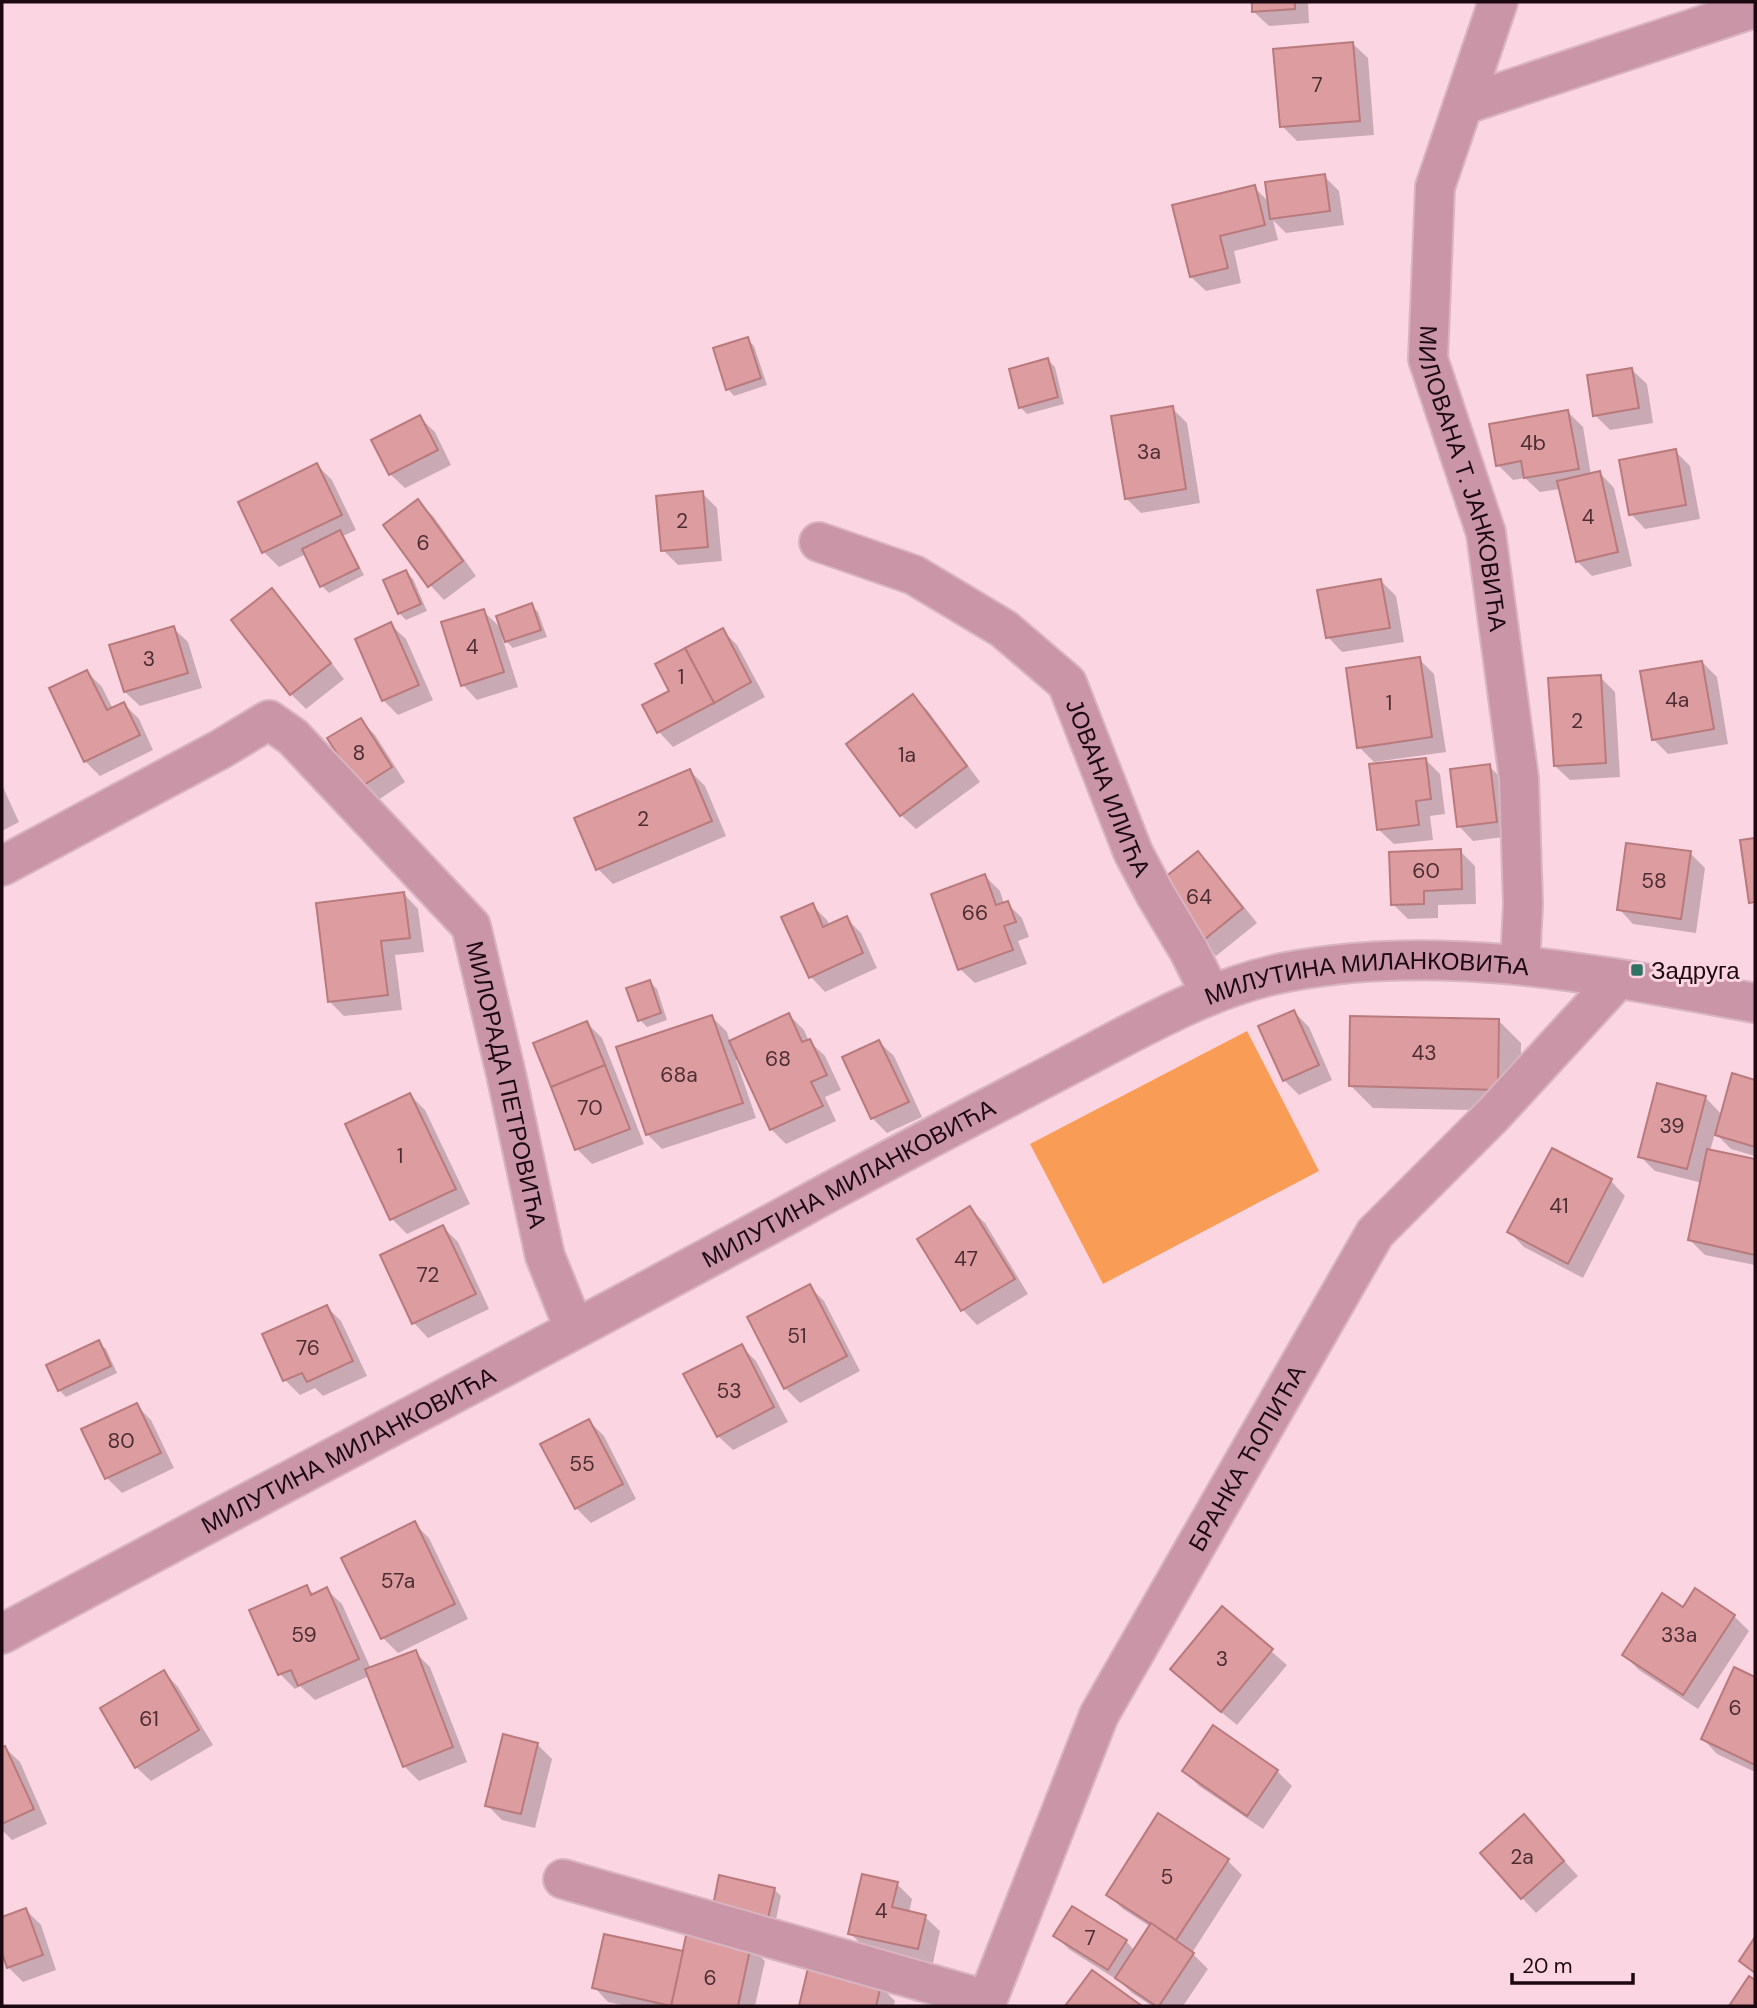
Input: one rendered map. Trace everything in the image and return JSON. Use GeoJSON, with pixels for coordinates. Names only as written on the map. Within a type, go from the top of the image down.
{"type":"FeatureCollection","features":[{"type":"Feature","properties":{"kind":"street","name":"МИЛОВАНА Т. ЈАНКОВИЋА"},"geometry":{"type":"LineString","coordinates":[[1498,2],[1435,187],[1428,359],[1486,533],[1519,779],[1523,904],[1520,965]]}},
{"type":"Feature","properties":{"kind":"street"},"geometry":{"type":"LineString","coordinates":[[1463,105],[1755,8]]}},
{"type":"Feature","properties":{"kind":"street","name":"ЈОВАНА ИЛИЋА"},"geometry":{"type":"LineString","coordinates":[[819,542],[914,575],[1004,629],[1067,682],[1133,852],[1211,995]]}},
{"type":"Feature","properties":{"kind":"street","name":"МИЛОРАДА ПЕТРОВИЋА"},"geometry":{"type":"LineString","coordinates":[[2,866],[221,749],[269,720],[293,737],[471,926],[545,1256],[574,1328]]}},
{"type":"Feature","properties":{"kind":"street","name":"МИЛУТИНА МИЛАНКОВИЋА"},"geometry":{"type":"LineString","coordinates":[[2,1634],[674,1277],[892,1157],[1211,995],[1288,972],[1363,962],[1444,960],[1520,965],[1618,978],[1755,1003]]}},
{"type":"Feature","properties":{"kind":"street","name":"БРАНКА ЋОПИЋА"},"geometry":{"type":"LineString","coordinates":[[986,2003],[1099,1715],[1375,1233],[1492,1116],[1618,978]]}},
{"type":"Feature","properties":{"kind":"street"},"geometry":{"type":"LineString","coordinates":[[563,1879],[986,2003]]}},
{"type":"Feature","properties":{"kind":"shaded area"},"geometry":{"type":"Polygon","coordinates":[[[1247,1031],[1319,1171],[1103,1284],[1030,1144],[1247,1031]]]}},
{"type":"Feature","properties":{"kind":"building"},"geometry":{"type":"Polygon","coordinates":[[[1252,2],[1295,2],[1295,9],[1252,12],[1252,2]]]}},
{"type":"Feature","properties":{"kind":"building"},"geometry":{"type":"Polygon","coordinates":[[[1353,42],[1360,121],[1280,127],[1273,49],[1353,42]]]}},
{"type":"Feature","properties":{"kind":"building"},"geometry":{"type":"Polygon","coordinates":[[[1325,174],[1330,211],[1270,219],[1265,182],[1325,174]]]}},
{"type":"Feature","properties":{"kind":"building"},"geometry":{"type":"Polygon","coordinates":[[[1255,185],[1265,225],[1220,236],[1228,268],[1190,277],[1172,205],[1255,185]]]}},
{"type":"Feature","properties":{"kind":"building"},"geometry":{"type":"Polygon","coordinates":[[[748,337],[761,378],[726,390],[713,348],[748,337]]]}},
{"type":"Feature","properties":{"kind":"building"},"geometry":{"type":"Polygon","coordinates":[[[1048,358],[1058,397],[1019,408],[1009,369],[1048,358]]]}},
{"type":"Feature","properties":{"kind":"building"},"geometry":{"type":"Polygon","coordinates":[[[1632,368],[1639,408],[1593,416],[1587,375],[1632,368]]]}},
{"type":"Feature","properties":{"kind":"building"},"geometry":{"type":"Polygon","coordinates":[[[1173,406],[1186,489],[1125,499],[1111,416],[1173,406]]]}},
{"type":"Feature","properties":{"kind":"building"},"geometry":{"type":"Polygon","coordinates":[[[1568,410],[1579,469],[1524,478],[1521,461],[1496,466],[1489,424],[1568,410]]]}},
{"type":"Feature","properties":{"kind":"building"},"geometry":{"type":"Polygon","coordinates":[[[420,415],[438,450],[389,475],[371,440],[420,415]]]}},
{"type":"Feature","properties":{"kind":"building"},"geometry":{"type":"Polygon","coordinates":[[[1676,449],[1686,505],[1629,515],[1619,460],[1676,449]]]}},
{"type":"Feature","properties":{"kind":"building"},"geometry":{"type":"Polygon","coordinates":[[[317,463],[342,515],[262,553],[238,502],[317,463]]]}},
{"type":"Feature","properties":{"kind":"building"},"geometry":{"type":"Polygon","coordinates":[[[1600,471],[1618,552],[1576,562],[1557,481],[1600,471]]]}},
{"type":"Feature","properties":{"kind":"building"},"geometry":{"type":"Polygon","coordinates":[[[703,491],[708,547],[661,551],[656,496],[703,491]]]}},
{"type":"Feature","properties":{"kind":"building"},"geometry":{"type":"Polygon","coordinates":[[[418,499],[463,561],[428,587],[383,525],[418,499]]]}},
{"type":"Feature","properties":{"kind":"building"},"geometry":{"type":"Polygon","coordinates":[[[340,530],[359,568],[320,587],[302,549],[340,530]]]}},
{"type":"Feature","properties":{"kind":"building"},"geometry":{"type":"Polygon","coordinates":[[[406,570],[421,604],[398,614],[383,580],[406,570]]]}},
{"type":"Feature","properties":{"kind":"building"},"geometry":{"type":"Polygon","coordinates":[[[1381,579],[1390,628],[1326,638],[1317,590],[1381,579]]]}},
{"type":"Feature","properties":{"kind":"building"},"geometry":{"type":"Polygon","coordinates":[[[272,588],[331,663],[290,695],[231,620],[272,588]]]}},
{"type":"Feature","properties":{"kind":"building"},"geometry":{"type":"Polygon","coordinates":[[[532,603],[541,630],[505,642],[496,616],[532,603]]]}},
{"type":"Feature","properties":{"kind":"building"},"geometry":{"type":"Polygon","coordinates":[[[484,609],[504,672],[461,686],[441,622],[484,609]]]}},
{"type":"Feature","properties":{"kind":"building"},"geometry":{"type":"Polygon","coordinates":[[[391,622],[419,685],[382,701],[355,639],[391,622]]]}},
{"type":"Feature","properties":{"kind":"building"},"geometry":{"type":"Polygon","coordinates":[[[174,626],[188,673],[124,692],[109,645],[174,626]]]}},
{"type":"Feature","properties":{"kind":"building"},"geometry":{"type":"Polygon","coordinates":[[[723,628],[751,682],[714,703],[685,648],[723,628]]]}},
{"type":"Feature","properties":{"kind":"building"},"geometry":{"type":"Polygon","coordinates":[[[685,648],[714,703],[657,733],[642,705],[669,691],[655,664],[685,648]]]}},
{"type":"Feature","properties":{"kind":"building"},"geometry":{"type":"Polygon","coordinates":[[[1420,657],[1432,737],[1357,748],[1346,668],[1420,657]]]}},
{"type":"Feature","properties":{"kind":"building"},"geometry":{"type":"Polygon","coordinates":[[[1702,661],[1714,729],[1652,740],[1640,671],[1702,661]]]}},
{"type":"Feature","properties":{"kind":"building"},"geometry":{"type":"Polygon","coordinates":[[[87,670],[107,710],[124,702],[140,735],[84,762],[49,688],[87,670]]]}},
{"type":"Feature","properties":{"kind":"building"},"geometry":{"type":"Polygon","coordinates":[[[1601,675],[1606,763],[1554,766],[1548,678],[1601,675]]]}},
{"type":"Feature","properties":{"kind":"building"},"geometry":{"type":"Polygon","coordinates":[[[913,694],[967,766],[900,816],[846,744],[913,694]]]}},
{"type":"Feature","properties":{"kind":"building"},"geometry":{"type":"Polygon","coordinates":[[[361,718],[392,767],[359,788],[327,738],[361,718]]]}},
{"type":"Feature","properties":{"kind":"building"},"geometry":{"type":"Polygon","coordinates":[[[1426,758],[1431,799],[1416,801],[1419,825],[1377,830],[1369,764],[1426,758]]]}},
{"type":"Feature","properties":{"kind":"building"},"geometry":{"type":"Polygon","coordinates":[[[1490,764],[1497,822],[1457,827],[1450,769],[1490,764]]]}},
{"type":"Feature","properties":{"kind":"building"},"geometry":{"type":"Polygon","coordinates":[[[690,769],[712,821],[596,870],[574,818],[690,769]]]}},
{"type":"Feature","properties":{"kind":"building"},"geometry":{"type":"Polygon","coordinates":[[[1755,838],[1755,902],[1749,903],[1740,840],[1755,838]]]}},
{"type":"Feature","properties":{"kind":"building"},"geometry":{"type":"Polygon","coordinates":[[[1626,843],[1691,851],[1681,919],[1617,910],[1626,843]]]}},
{"type":"Feature","properties":{"kind":"building"},"geometry":{"type":"Polygon","coordinates":[[[1461,849],[1462,889],[1424,891],[1424,904],[1391,905],[1389,852],[1461,849]]]}},
{"type":"Feature","properties":{"kind":"building"},"geometry":{"type":"Polygon","coordinates":[[[1198,851],[1243,908],[1200,943],[1154,886],[1198,851]]]}},
{"type":"Feature","properties":{"kind":"building"},"geometry":{"type":"Polygon","coordinates":[[[985,874],[996,905],[1008,901],[1016,922],[1004,926],[1013,950],[958,970],[931,894],[985,874]]]}},
{"type":"Feature","properties":{"kind":"building"},"geometry":{"type":"Polygon","coordinates":[[[404,892],[410,938],[381,941],[388,995],[328,1002],[316,903],[404,892]]]}},
{"type":"Feature","properties":{"kind":"building"},"geometry":{"type":"Polygon","coordinates":[[[813,903],[823,927],[847,916],[863,953],[809,978],[781,917],[813,903]]]}},
{"type":"Feature","properties":{"kind":"building"},"geometry":{"type":"Polygon","coordinates":[[[650,980],[661,1013],[638,1021],[626,988],[650,980]]]}},
{"type":"Feature","properties":{"kind":"building"},"geometry":{"type":"Polygon","coordinates":[[[1294,1010],[1319,1065],[1283,1081],[1258,1026],[1294,1010]]]}},
{"type":"Feature","properties":{"kind":"building"},"geometry":{"type":"Polygon","coordinates":[[[789,1013],[802,1042],[810,1039],[827,1075],[811,1082],[823,1106],[770,1130],[729,1041],[789,1013]]]}},
{"type":"Feature","properties":{"kind":"building"},"geometry":{"type":"Polygon","coordinates":[[[712,1015],[743,1103],[646,1135],[616,1047],[712,1015]]]}},
{"type":"Feature","properties":{"kind":"building"},"geometry":{"type":"Polygon","coordinates":[[[1350,1016],[1499,1019],[1498,1090],[1349,1086],[1350,1016]]]}},
{"type":"Feature","properties":{"kind":"building"},"geometry":{"type":"Polygon","coordinates":[[[587,1021],[605,1065],[551,1087],[533,1043],[587,1021]]]}},
{"type":"Feature","properties":{"kind":"building"},"geometry":{"type":"Polygon","coordinates":[[[879,1040],[909,1102],[871,1119],[842,1057],[879,1040]]]}},
{"type":"Feature","properties":{"kind":"building"},"geometry":{"type":"Polygon","coordinates":[[[605,1065],[630,1129],[575,1150],[551,1087],[605,1065]]]}},
{"type":"Feature","properties":{"kind":"building"},"geometry":{"type":"Polygon","coordinates":[[[1732,1073],[1755,1080],[1755,1147],[1715,1135],[1732,1073]]]}},
{"type":"Feature","properties":{"kind":"building"},"geometry":{"type":"Polygon","coordinates":[[[1657,1083],[1706,1096],[1687,1169],[1638,1157],[1657,1083]]]}},
{"type":"Feature","properties":{"kind":"building"},"geometry":{"type":"Polygon","coordinates":[[[410,1093],[456,1189],[390,1220],[345,1124],[410,1093]]]}},
{"type":"Feature","properties":{"kind":"building"},"geometry":{"type":"Polygon","coordinates":[[[1552,1148],[1612,1179],[1568,1264],[1507,1232],[1552,1148]]]}},
{"type":"Feature","properties":{"kind":"building"},"geometry":{"type":"Polygon","coordinates":[[[1707,1149],[1755,1159],[1755,1255],[1688,1240],[1707,1149]]]}},
{"type":"Feature","properties":{"kind":"building"},"geometry":{"type":"Polygon","coordinates":[[[970,1206],[1015,1279],[961,1311],[917,1239],[970,1206]]]}},
{"type":"Feature","properties":{"kind":"building"},"geometry":{"type":"Polygon","coordinates":[[[443,1225],[476,1294],[412,1324],[380,1255],[443,1225]]]}},
{"type":"Feature","properties":{"kind":"building"},"geometry":{"type":"Polygon","coordinates":[[[810,1284],[847,1356],[784,1389],[747,1317],[810,1284]]]}},
{"type":"Feature","properties":{"kind":"building"},"geometry":{"type":"Polygon","coordinates":[[[327,1305],[353,1361],[307,1382],[302,1373],[283,1381],[262,1334],[327,1305]]]}},
{"type":"Feature","properties":{"kind":"building"},"geometry":{"type":"Polygon","coordinates":[[[99,1340],[111,1366],[58,1391],[46,1365],[99,1340]]]}},
{"type":"Feature","properties":{"kind":"building"},"geometry":{"type":"Polygon","coordinates":[[[742,1344],[774,1407],[717,1437],[683,1374],[742,1344]]]}},
{"type":"Feature","properties":{"kind":"building"},"geometry":{"type":"Polygon","coordinates":[[[137,1403],[161,1453],[105,1479],[81,1429],[137,1403]]]}},
{"type":"Feature","properties":{"kind":"building"},"geometry":{"type":"Polygon","coordinates":[[[589,1419],[623,1484],[575,1509],[540,1444],[589,1419]]]}},
{"type":"Feature","properties":{"kind":"building"},"geometry":{"type":"Polygon","coordinates":[[[415,1521],[455,1604],[381,1639],[341,1558],[415,1521]]]}},
{"type":"Feature","properties":{"kind":"building"},"geometry":{"type":"Polygon","coordinates":[[[307,1585],[311,1595],[327,1587],[359,1659],[298,1686],[291,1670],[278,1675],[249,1610],[307,1585]]]}},
{"type":"Feature","properties":{"kind":"building"},"geometry":{"type":"Polygon","coordinates":[[[1695,1588],[1735,1615],[1683,1695],[1622,1655],[1662,1593],[1683,1607],[1695,1588]]]}},
{"type":"Feature","properties":{"kind":"building"},"geometry":{"type":"Polygon","coordinates":[[[1222,1606],[1273,1649],[1221,1712],[1170,1669],[1222,1606]]]}},
{"type":"Feature","properties":{"kind":"building"},"geometry":{"type":"Polygon","coordinates":[[[416,1650],[453,1747],[403,1767],[365,1669],[416,1650]]]}},
{"type":"Feature","properties":{"kind":"building"},"geometry":{"type":"Polygon","coordinates":[[[1734,1667],[1755,1677],[1755,1765],[1701,1739],[1734,1667]]]}},
{"type":"Feature","properties":{"kind":"building"},"geometry":{"type":"Polygon","coordinates":[[[164,1670],[199,1730],[135,1768],[100,1708],[164,1670]]]}},
{"type":"Feature","properties":{"kind":"building"},"geometry":{"type":"Polygon","coordinates":[[[1213,1725],[1278,1770],[1247,1816],[1182,1771],[1213,1725]]]}},
{"type":"Feature","properties":{"kind":"building"},"geometry":{"type":"Polygon","coordinates":[[[503,1734],[538,1743],[521,1814],[485,1806],[503,1734]]]}},
{"type":"Feature","properties":{"kind":"building"},"geometry":{"type":"Polygon","coordinates":[[[5,1746],[34,1809],[2,1824],[2,1747],[5,1746]]]}},
{"type":"Feature","properties":{"kind":"building"},"geometry":{"type":"Polygon","coordinates":[[[1158,1813],[1229,1859],[1176,1940],[1106,1895],[1158,1813]]]}},
{"type":"Feature","properties":{"kind":"building"},"geometry":{"type":"Polygon","coordinates":[[[1524,1814],[1564,1861],[1521,1899],[1480,1853],[1524,1814]]]}},
{"type":"Feature","properties":{"kind":"building"},"geometry":{"type":"Polygon","coordinates":[[[862,1874],[898,1882],[892,1907],[926,1915],[918,1949],[848,1934],[862,1874]]]}},
{"type":"Feature","properties":{"kind":"building"},"geometry":{"type":"Polygon","coordinates":[[[719,1875],[775,1888],[768,1918],[713,1906],[719,1875]]]}},
{"type":"Feature","properties":{"kind":"building"},"geometry":{"type":"Polygon","coordinates":[[[1072,1906],[1127,1940],[1108,1970],[1053,1936],[1072,1906]]]}},
{"type":"Feature","properties":{"kind":"building"},"geometry":{"type":"Polygon","coordinates":[[[26,1908],[43,1955],[7,1968],[2,1953],[2,1917],[26,1908]]]}},
{"type":"Feature","properties":{"kind":"building"},"geometry":{"type":"Polygon","coordinates":[[[1151,1923],[1194,1953],[1159,2006],[1115,1978],[1151,1923]]]}},
{"type":"Feature","properties":{"kind":"building"},"geometry":{"type":"Polygon","coordinates":[[[687,1931],[751,1945],[738,2006],[671,2006],[687,1931]]]}},
{"type":"Feature","properties":{"kind":"building"},"geometry":{"type":"Polygon","coordinates":[[[604,1934],[683,1951],[671,2006],[592,1988],[604,1934]]]}},
{"type":"Feature","properties":{"kind":"building"},"geometry":{"type":"Polygon","coordinates":[[[1755,1937],[1755,1973],[1739,1961],[1755,1937]]]}},
{"type":"Feature","properties":{"kind":"building"},"geometry":{"type":"Polygon","coordinates":[[[808,1968],[881,1985],[876,2006],[799,2006],[808,1968]]]}},
{"type":"Feature","properties":{"kind":"building"},"geometry":{"type":"Polygon","coordinates":[[[1092,1970],[1142,2006],[1065,2006],[1092,1970]]]}},
{"type":"Feature","properties":{"kind":"building"},"geometry":{"type":"Polygon","coordinates":[[[1749,1976],[1755,1980],[1755,2006],[1729,2006],[1749,1976]]]}},
{"type":"Feature","properties":{"kind":"place","name":"Задруга"},"geometry":{"type":"Point","coordinates":[1637,970]}}]}
